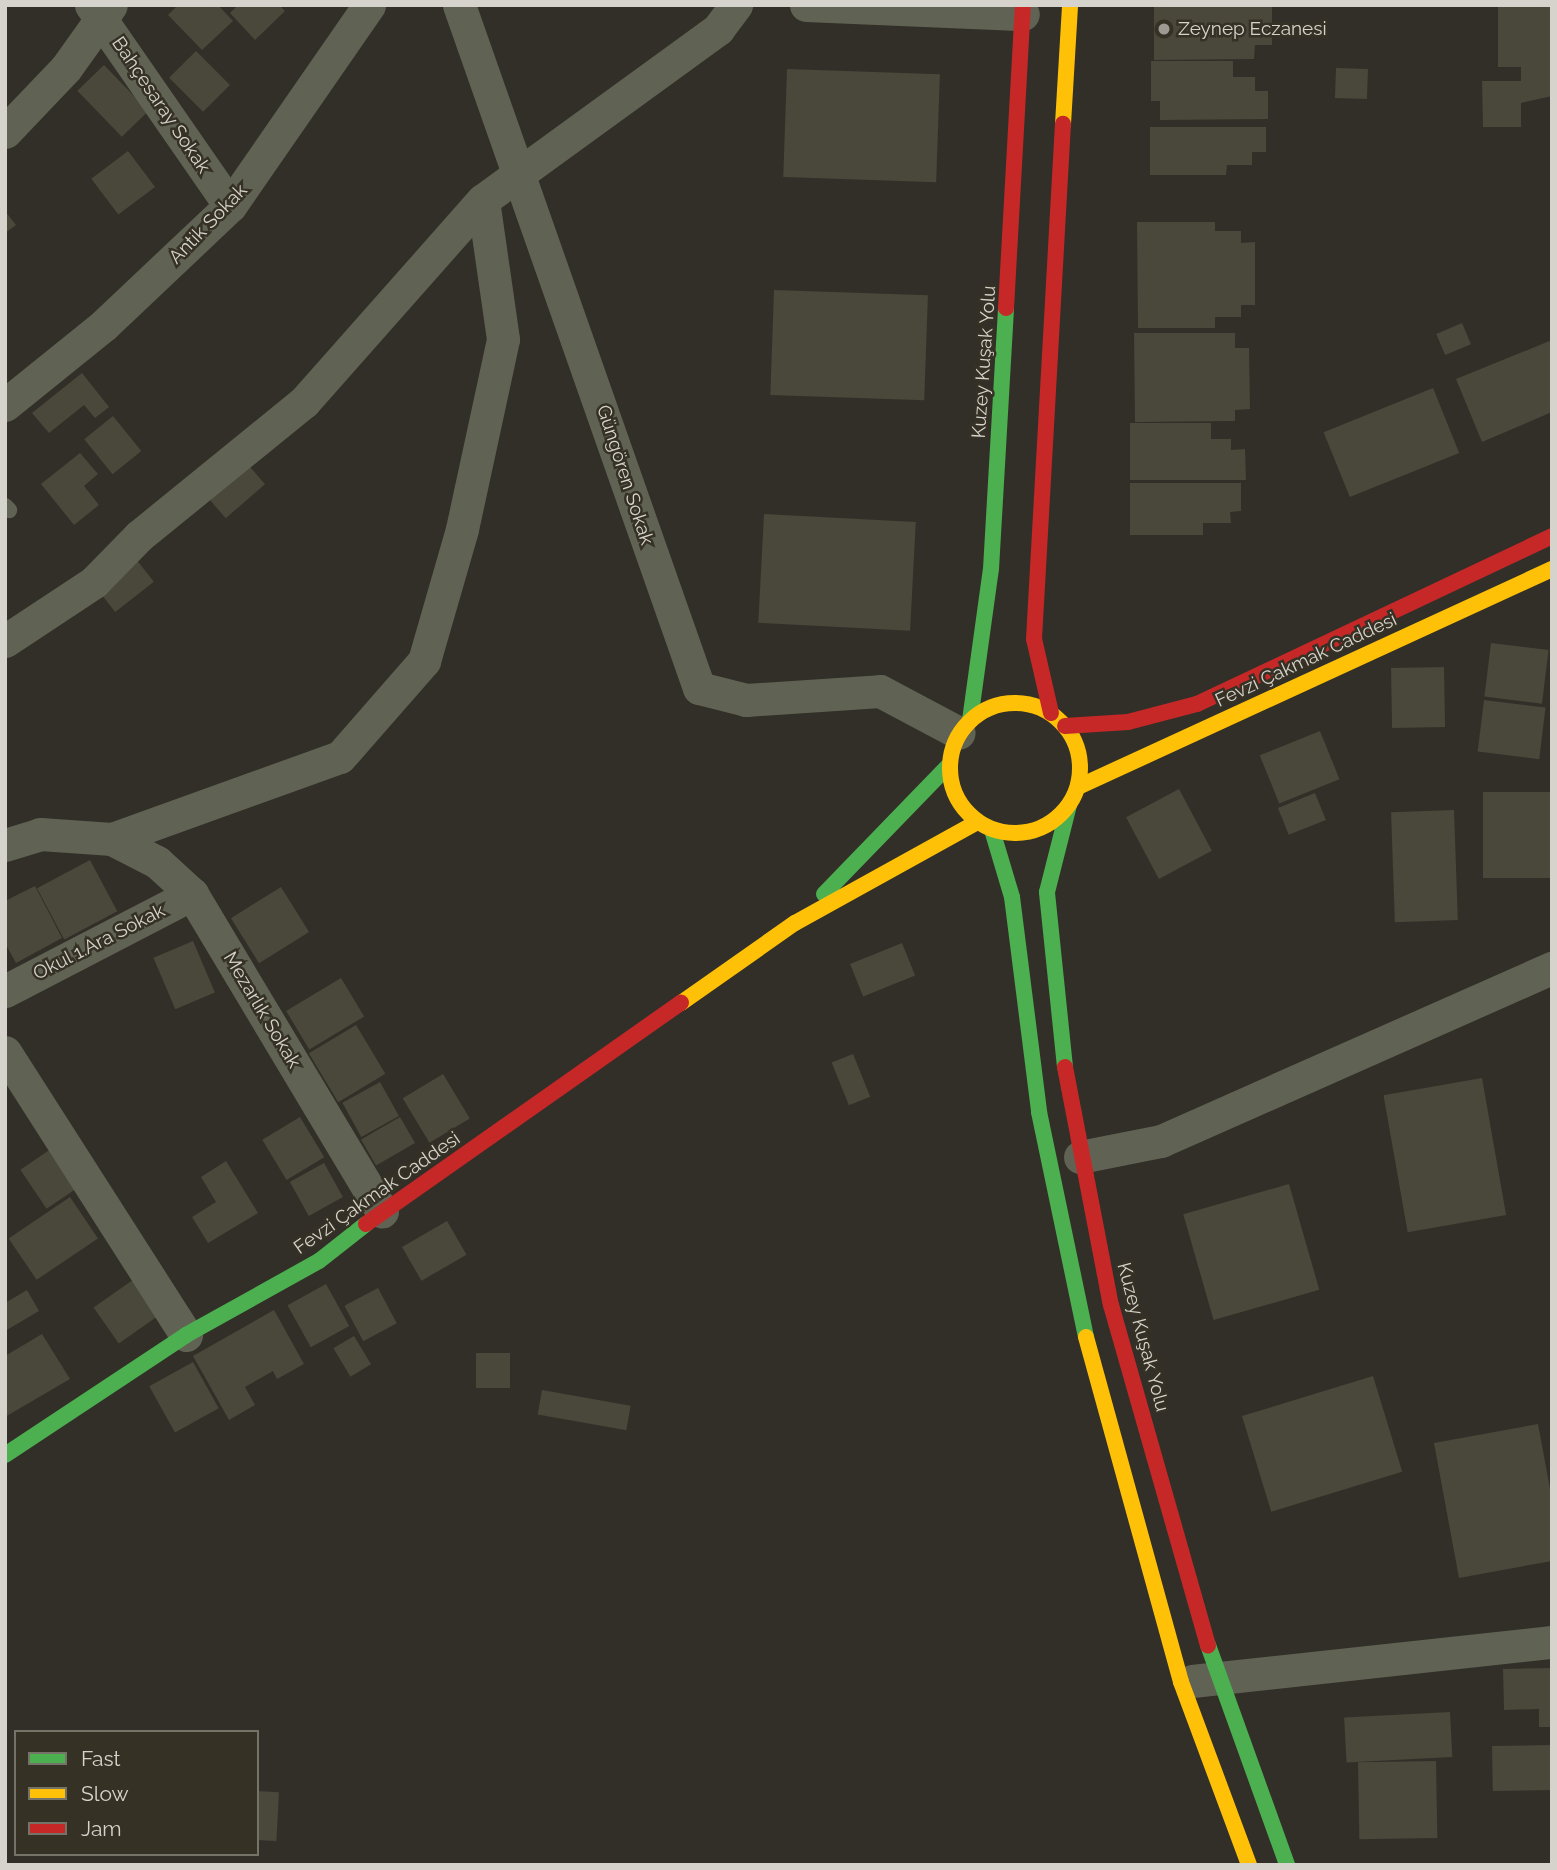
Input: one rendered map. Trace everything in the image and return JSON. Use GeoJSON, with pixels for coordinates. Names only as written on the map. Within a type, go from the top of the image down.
{"type":"FeatureCollection","features":[{"type":"Feature","properties":{"kind":"main road"},"geometry":{"type":"LineString","coordinates":[[1051,713],[1034,639],[1070,5]]}},
{"type":"Feature","properties":{"kind":"main road","name":"Kuzey Kuşak Yolu"},"geometry":{"type":"LineString","coordinates":[[965,726],[991,569],[1023,9]]}},
{"type":"Feature","properties":{"kind":"main road"},"geometry":{"type":"LineString","coordinates":[[1065,726],[1128,722],[1197,704],[1552,536]]}},
{"type":"Feature","properties":{"kind":"main road","name":"Fevzi Çakmak Caddesi"},"geometry":{"type":"LineString","coordinates":[[1078,787],[1552,569]]}},
{"type":"Feature","properties":{"kind":"main road"},"geometry":{"type":"LineString","coordinates":[[795,923],[949,765],[965,726],[995,706],[1014,704],[1051,713],[1065,726],[1080,765],[1078,787],[1069,805],[1035,831],[992,831],[976,822],[955,797],[949,765]]}},
{"type":"Feature","properties":{"kind":"main road","name":"Kuzey Kuşak Yolu"},"geometry":{"type":"LineString","coordinates":[[1069,805],[1047,892],[1069,1106],[1111,1305],[1217,1678],[1287,1865]]}},
{"type":"Feature","properties":{"kind":"main road"},"geometry":{"type":"LineString","coordinates":[[795,923],[976,822]]}},
{"type":"Feature","properties":{"kind":"main road"},"geometry":{"type":"LineString","coordinates":[[992,831],[1012,897],[1039,1112],[1092,1366],[1181,1682],[1249,1865]]}},
{"type":"Feature","properties":{"kind":"main road","name":"Fevzi Çakmak Caddesi"},"geometry":{"type":"LineString","coordinates":[[5,1455],[186,1335],[319,1261],[382,1211],[795,923]]}},
{"type":"Feature","properties":{"kind":"street","name":"Antik Sokak"},"geometry":{"type":"LineString","coordinates":[[5,405],[104,325],[230,206],[369,5]]}},
{"type":"Feature","properties":{"kind":"street","name":"Güngören Sokak"},"geometry":{"type":"LineString","coordinates":[[459,5],[699,688],[746,700],[880,691],[965,726]]}},
{"type":"Feature","properties":{"kind":"street"},"geometry":{"type":"LineString","coordinates":[[11,636],[94,582],[139,536],[304,402],[483,200],[518,171],[718,29],[736,5]]}},
{"type":"Feature","properties":{"kind":"street"},"geometry":{"type":"LineString","coordinates":[[806,5],[1023,9]]}},
{"type":"Feature","properties":{"kind":"street","name":"Bahçesaray Sokak"},"geometry":{"type":"LineString","coordinates":[[102,10],[230,206]]}},
{"type":"Feature","properties":{"kind":"street"},"geometry":{"type":"LineString","coordinates":[[5,132],[66,68],[102,10]]}},
{"type":"Feature","properties":{"kind":"street"},"geometry":{"type":"LineString","coordinates":[[5,845],[40,834],[112,839],[340,757],[424,661],[462,529],[503,339],[483,200]]}},
{"type":"Feature","properties":{"kind":"street","name":"Mezarlık Sokak"},"geometry":{"type":"LineString","coordinates":[[112,839],[157,862],[192,894],[382,1211]]}},
{"type":"Feature","properties":{"kind":"street","name":"Okul 1.Ara Sokak"},"geometry":{"type":"LineString","coordinates":[[5,991],[192,894]]}},
{"type":"Feature","properties":{"kind":"street"},"geometry":{"type":"LineString","coordinates":[[1080,1157],[1161,1141],[1552,968]]}},
{"type":"Feature","properties":{"kind":"street"},"geometry":{"type":"LineString","coordinates":[[5,1052],[186,1335]]}},
{"type":"Feature","properties":{"kind":"street"},"geometry":{"type":"LineString","coordinates":[[1181,1682],[1552,1642]]}},
{"type":"Feature","properties":{"kind":"building"},"geometry":{"type":"Polygon","coordinates":[[[178,5],[218,5],[233,21],[202,50],[168,15],[178,5]]]}},
{"type":"Feature","properties":{"kind":"building"},"geometry":{"type":"Polygon","coordinates":[[[238,5],[279,5],[285,11],[255,40],[230,13],[238,5]]]}},
{"type":"Feature","properties":{"kind":"building"},"geometry":{"type":"Polygon","coordinates":[[[1154,5],[1272,5],[1272,45],[1255,45],[1254,59],[1154,60],[1154,5]]]}},
{"type":"Feature","properties":{"kind":"building"},"geometry":{"type":"Polygon","coordinates":[[[1498,5],[1552,5],[1552,96],[1521,103],[1521,127],[1483,127],[1482,81],[1521,81],[1521,67],[1498,67],[1498,5]]]}},
{"type":"Feature","properties":{"kind":"building"},"geometry":{"type":"Polygon","coordinates":[[[196,51],[230,85],[203,112],[169,78],[196,51]]]}},
{"type":"Feature","properties":{"kind":"building"},"geometry":{"type":"Polygon","coordinates":[[[1151,61],[1233,61],[1233,77],[1255,77],[1255,91],[1268,91],[1268,119],[1160,120],[1160,101],[1151,101],[1151,61]]]}},
{"type":"Feature","properties":{"kind":"building"},"geometry":{"type":"Polygon","coordinates":[[[104,65],[148,111],[122,137],[77,91],[104,65]]]}},
{"type":"Feature","properties":{"kind":"building"},"geometry":{"type":"Polygon","coordinates":[[[1336,68],[1368,69],[1367,99],[1335,98],[1336,68]]]}},
{"type":"Feature","properties":{"kind":"building"},"geometry":{"type":"Polygon","coordinates":[[[787,69],[940,74],[936,182],[783,177],[787,69]]]}},
{"type":"Feature","properties":{"kind":"building"},"geometry":{"type":"Polygon","coordinates":[[[1150,127],[1266,127],[1266,152],[1252,152],[1252,165],[1227,165],[1226,175],[1150,175],[1150,127]]]}},
{"type":"Feature","properties":{"kind":"building"},"geometry":{"type":"Polygon","coordinates":[[[128,151],[155,187],[118,215],[91,179],[128,151]]]}},
{"type":"Feature","properties":{"kind":"building"},"geometry":{"type":"Polygon","coordinates":[[[5,211],[16,225],[5,233],[5,211]]]}},
{"type":"Feature","properties":{"kind":"building"},"geometry":{"type":"Polygon","coordinates":[[[1137,222],[1215,222],[1215,231],[1241,231],[1241,243],[1255,242],[1255,305],[1241,305],[1241,317],[1215,317],[1215,328],[1138,328],[1137,222]]]}},
{"type":"Feature","properties":{"kind":"building"},"geometry":{"type":"Polygon","coordinates":[[[774,290],[928,295],[924,400],[770,395],[774,290]]]}},
{"type":"Feature","properties":{"kind":"building"},"geometry":{"type":"Polygon","coordinates":[[[1462,323],[1471,344],[1445,355],[1436,334],[1462,323]]]}},
{"type":"Feature","properties":{"kind":"building"},"geometry":{"type":"Polygon","coordinates":[[[1134,333],[1235,333],[1235,348],[1249,348],[1250,409],[1235,410],[1235,421],[1135,422],[1134,333]]]}},
{"type":"Feature","properties":{"kind":"building"},"geometry":{"type":"Polygon","coordinates":[[[1552,340],[1552,412],[1482,442],[1456,379],[1552,340]]]}},
{"type":"Feature","properties":{"kind":"building"},"geometry":{"type":"Polygon","coordinates":[[[82,373],[109,407],[95,418],[84,405],[49,433],[32,413],[82,373]]]}},
{"type":"Feature","properties":{"kind":"building"},"geometry":{"type":"Polygon","coordinates":[[[1433,388],[1459,453],[1350,497],[1324,432],[1433,388]]]}},
{"type":"Feature","properties":{"kind":"building"},"geometry":{"type":"Polygon","coordinates":[[[113,416],[141,451],[113,474],[84,439],[113,416]]]}},
{"type":"Feature","properties":{"kind":"building"},"geometry":{"type":"Polygon","coordinates":[[[1130,423],[1211,423],[1211,439],[1231,439],[1231,450],[1245,449],[1246,480],[1130,480],[1130,423]]]}},
{"type":"Feature","properties":{"kind":"building"},"geometry":{"type":"Polygon","coordinates":[[[80,453],[98,474],[84,486],[99,505],[74,525],[41,484],[80,453]]]}},
{"type":"Feature","properties":{"kind":"building"},"geometry":{"type":"Polygon","coordinates":[[[244,460],[265,484],[226,518],[205,494],[244,460]]]}},
{"type":"Feature","properties":{"kind":"building"},"geometry":{"type":"Polygon","coordinates":[[[1130,483],[1241,483],[1241,511],[1230,512],[1231,523],[1203,523],[1203,535],[1130,535],[1130,483]]]}},
{"type":"Feature","properties":{"kind":"building"},"geometry":{"type":"Polygon","coordinates":[[[764,514],[916,522],[910,631],[758,623],[764,514]]]}},
{"type":"Feature","properties":{"kind":"building"},"geometry":{"type":"Polygon","coordinates":[[[136,559],[154,582],[115,612],[97,589],[136,559]]]}},
{"type":"Feature","properties":{"kind":"building"},"geometry":{"type":"Polygon","coordinates":[[[1491,643],[1549,650],[1542,704],[1484,697],[1491,643]]]}},
{"type":"Feature","properties":{"kind":"building"},"geometry":{"type":"Polygon","coordinates":[[[1444,667],[1445,727],[1392,728],[1391,668],[1444,667]]]}},
{"type":"Feature","properties":{"kind":"building"},"geometry":{"type":"Polygon","coordinates":[[[1484,700],[1546,708],[1539,759],[1478,752],[1484,700]]]}},
{"type":"Feature","properties":{"kind":"building"},"geometry":{"type":"Polygon","coordinates":[[[1320,731],[1339,779],[1279,804],[1260,755],[1320,731]]]}},
{"type":"Feature","properties":{"kind":"building"},"geometry":{"type":"Polygon","coordinates":[[[1179,789],[1212,851],[1159,879],[1126,817],[1179,789]]]}},
{"type":"Feature","properties":{"kind":"building"},"geometry":{"type":"Polygon","coordinates":[[[1483,792],[1552,792],[1552,878],[1483,878],[1483,792]]]}},
{"type":"Feature","properties":{"kind":"building"},"geometry":{"type":"Polygon","coordinates":[[[1315,793],[1326,820],[1289,835],[1278,808],[1315,793]]]}},
{"type":"Feature","properties":{"kind":"building"},"geometry":{"type":"Polygon","coordinates":[[[1454,810],[1458,920],[1395,922],[1391,812],[1454,810]]]}},
{"type":"Feature","properties":{"kind":"building"},"geometry":{"type":"Polygon","coordinates":[[[90,860],[117,911],[64,939],[37,888],[90,860]]]}},
{"type":"Feature","properties":{"kind":"building"},"geometry":{"type":"Polygon","coordinates":[[[35,886],[62,938],[16,963],[5,943],[5,901],[35,886]]]}},
{"type":"Feature","properties":{"kind":"building"},"geometry":{"type":"Polygon","coordinates":[[[281,887],[309,932],[259,963],[231,918],[281,887]]]}},
{"type":"Feature","properties":{"kind":"building"},"geometry":{"type":"Polygon","coordinates":[[[193,941],[215,993],[175,1009],[153,958],[193,941]]]}},
{"type":"Feature","properties":{"kind":"building"},"geometry":{"type":"Polygon","coordinates":[[[902,943],[915,975],[863,996],[850,964],[902,943]]]}},
{"type":"Feature","properties":{"kind":"building"},"geometry":{"type":"Polygon","coordinates":[[[341,978],[364,1017],[309,1050],[286,1011],[341,978]]]}},
{"type":"Feature","properties":{"kind":"building"},"geometry":{"type":"Polygon","coordinates":[[[356,1025],[385,1074],[338,1102],[309,1053],[356,1025]]]}},
{"type":"Feature","properties":{"kind":"building"},"geometry":{"type":"Polygon","coordinates":[[[853,1054],[870,1097],[849,1105],[832,1063],[853,1054]]]}},
{"type":"Feature","properties":{"kind":"building"},"geometry":{"type":"Polygon","coordinates":[[[443,1074],[470,1119],[429,1143],[403,1098],[443,1074]]]}},
{"type":"Feature","properties":{"kind":"building"},"geometry":{"type":"Polygon","coordinates":[[[1482,1078],[1506,1215],[1408,1232],[1384,1095],[1482,1078]]]}},
{"type":"Feature","properties":{"kind":"building"},"geometry":{"type":"Polygon","coordinates":[[[380,1082],[399,1116],[361,1137],[342,1103],[380,1082]]]}},
{"type":"Feature","properties":{"kind":"building"},"geometry":{"type":"Polygon","coordinates":[[[300,1117],[324,1157],[286,1180],[262,1140],[300,1117]]]}},
{"type":"Feature","properties":{"kind":"building"},"geometry":{"type":"Polygon","coordinates":[[[400,1117],[415,1143],[376,1165],[361,1140],[400,1117]]]}},
{"type":"Feature","properties":{"kind":"building"},"geometry":{"type":"Polygon","coordinates":[[[51,1149],[77,1188],[47,1209],[20,1170],[51,1149]]]}},
{"type":"Feature","properties":{"kind":"building"},"geometry":{"type":"Polygon","coordinates":[[[226,1161],[258,1213],[208,1243],[192,1217],[216,1202],[201,1177],[226,1161]]]}},
{"type":"Feature","properties":{"kind":"building"},"geometry":{"type":"Polygon","coordinates":[[[324,1163],[343,1197],[309,1216],[290,1182],[324,1163]]]}},
{"type":"Feature","properties":{"kind":"building"},"geometry":{"type":"Polygon","coordinates":[[[1289,1184],[1319,1290],[1214,1320],[1183,1214],[1289,1184]]]}},
{"type":"Feature","properties":{"kind":"building"},"geometry":{"type":"Polygon","coordinates":[[[70,1197],[98,1238],[37,1280],[9,1238],[70,1197]]]}},
{"type":"Feature","properties":{"kind":"building"},"geometry":{"type":"Polygon","coordinates":[[[447,1221],[466,1255],[421,1281],[402,1247],[447,1221]]]}},
{"type":"Feature","properties":{"kind":"building"},"geometry":{"type":"Polygon","coordinates":[[[137,1277],[162,1313],[119,1343],[94,1307],[137,1277]]]}},
{"type":"Feature","properties":{"kind":"building"},"geometry":{"type":"Polygon","coordinates":[[[326,1284],[349,1326],[311,1347],[288,1305],[326,1284]]]}},
{"type":"Feature","properties":{"kind":"building"},"geometry":{"type":"Polygon","coordinates":[[[378,1288],[397,1323],[363,1341],[344,1306],[378,1288]]]}},
{"type":"Feature","properties":{"kind":"building"},"geometry":{"type":"Polygon","coordinates":[[[27,1290],[39,1311],[5,1331],[5,1303],[27,1290]]]}},
{"type":"Feature","properties":{"kind":"building"},"geometry":{"type":"Polygon","coordinates":[[[274,1310],[304,1364],[277,1379],[273,1371],[245,1387],[255,1405],[229,1420],[193,1356],[274,1310]]]}},
{"type":"Feature","properties":{"kind":"building"},"geometry":{"type":"Polygon","coordinates":[[[42,1334],[70,1379],[5,1417],[5,1356],[42,1334]]]}},
{"type":"Feature","properties":{"kind":"building"},"geometry":{"type":"Polygon","coordinates":[[[354,1336],[371,1364],[350,1377],[333,1348],[354,1336]]]}},
{"type":"Feature","properties":{"kind":"building"},"geometry":{"type":"Polygon","coordinates":[[[476,1353],[510,1353],[510,1388],[476,1388],[476,1353]]]}},
{"type":"Feature","properties":{"kind":"building"},"geometry":{"type":"Polygon","coordinates":[[[193,1362],[219,1408],[175,1433],[149,1386],[193,1362]]]}},
{"type":"Feature","properties":{"kind":"building"},"geometry":{"type":"Polygon","coordinates":[[[1373,1376],[1402,1472],[1271,1512],[1242,1416],[1373,1376]]]}},
{"type":"Feature","properties":{"kind":"building"},"geometry":{"type":"Polygon","coordinates":[[[542,1390],[631,1406],[626,1430],[538,1415],[542,1390]]]}},
{"type":"Feature","properties":{"kind":"building"},"geometry":{"type":"Polygon","coordinates":[[[1538,1424],[1552,1499],[1552,1561],[1459,1578],[1434,1443],[1538,1424]]]}},
{"type":"Feature","properties":{"kind":"building"},"geometry":{"type":"Polygon","coordinates":[[[1552,1668],[1552,1727],[1539,1727],[1539,1709],[1504,1710],[1503,1669],[1552,1668]]]}},
{"type":"Feature","properties":{"kind":"building"},"geometry":{"type":"Polygon","coordinates":[[[1450,1712],[1452,1757],[1347,1762],[1344,1718],[1450,1712]]]}},
{"type":"Feature","properties":{"kind":"building"},"geometry":{"type":"Polygon","coordinates":[[[1551,1745],[1552,1790],[1493,1791],[1492,1746],[1551,1745]]]}},
{"type":"Feature","properties":{"kind":"building"},"geometry":{"type":"Polygon","coordinates":[[[1436,1761],[1437,1838],[1359,1839],[1358,1762],[1436,1761]]]}},
{"type":"Feature","properties":{"kind":"building"},"geometry":{"type":"Polygon","coordinates":[[[259,1791],[279,1792],[276,1841],[259,1840],[259,1791]]]}},
{"type":"Feature","properties":{"kind":"traffic: fast"},"geometry":{"type":"LineString","coordinates":[[970,720],[991,569],[1006,308]]}},
{"type":"Feature","properties":{"kind":"traffic: fast"},"geometry":{"type":"LineString","coordinates":[[824,894],[949,765]]}},
{"type":"Feature","properties":{"kind":"traffic: fast"},"geometry":{"type":"LineString","coordinates":[[1065,1067],[1047,892],[1069,805]]}},
{"type":"Feature","properties":{"kind":"traffic: fast"},"geometry":{"type":"LineString","coordinates":[[992,830],[1012,897],[1039,1112],[1086,1337]]}},
{"type":"Feature","properties":{"kind":"traffic: fast"},"geometry":{"type":"LineString","coordinates":[[5,1455],[186,1335],[319,1261],[366,1224]]}},
{"type":"Feature","properties":{"kind":"traffic: fast"},"geometry":{"type":"LineString","coordinates":[[1208,1645],[1287,1865]]}},
{"type":"Feature","properties":{"kind":"traffic: slow"},"geometry":{"type":"LineString","coordinates":[[1063,124],[1070,5]]}},
{"type":"Feature","properties":{"kind":"traffic: slow"},"geometry":{"type":"LineString","coordinates":[[1078,787],[1552,569]]}},
{"type":"Feature","properties":{"kind":"traffic: slow"},"geometry":{"type":"LineString","coordinates":[[1015,703],[1040,708],[1061,722],[1075,743],[1080,768],[1075,793],[1061,814],[1040,828],[1015,833],[990,828],[969,814],[955,793],[950,768],[955,743],[969,722],[990,708],[1015,703]]}},
{"type":"Feature","properties":{"kind":"traffic: slow"},"geometry":{"type":"LineString","coordinates":[[681,1003],[795,923],[977,822]]}},
{"type":"Feature","properties":{"kind":"traffic: slow"},"geometry":{"type":"LineString","coordinates":[[1086,1337],[1181,1682],[1249,1865]]}},
{"type":"Feature","properties":{"kind":"traffic: jam"},"geometry":{"type":"LineString","coordinates":[[1006,308],[1023,5]]}},
{"type":"Feature","properties":{"kind":"traffic: jam"},"geometry":{"type":"LineString","coordinates":[[1051,713],[1034,639],[1063,124]]}},
{"type":"Feature","properties":{"kind":"traffic: jam"},"geometry":{"type":"LineString","coordinates":[[1065,726],[1128,722],[1197,704],[1552,536]]}},
{"type":"Feature","properties":{"kind":"traffic: jam"},"geometry":{"type":"LineString","coordinates":[[366,1224],[681,1003]]}},
{"type":"Feature","properties":{"kind":"traffic: jam"},"geometry":{"type":"LineString","coordinates":[[1065,1067],[1111,1305],[1208,1645]]}},
{"type":"Feature","properties":{"kind":"place","name":"Zeynep Eczanesi"},"geometry":{"type":"Point","coordinates":[1164,29]}}]}
